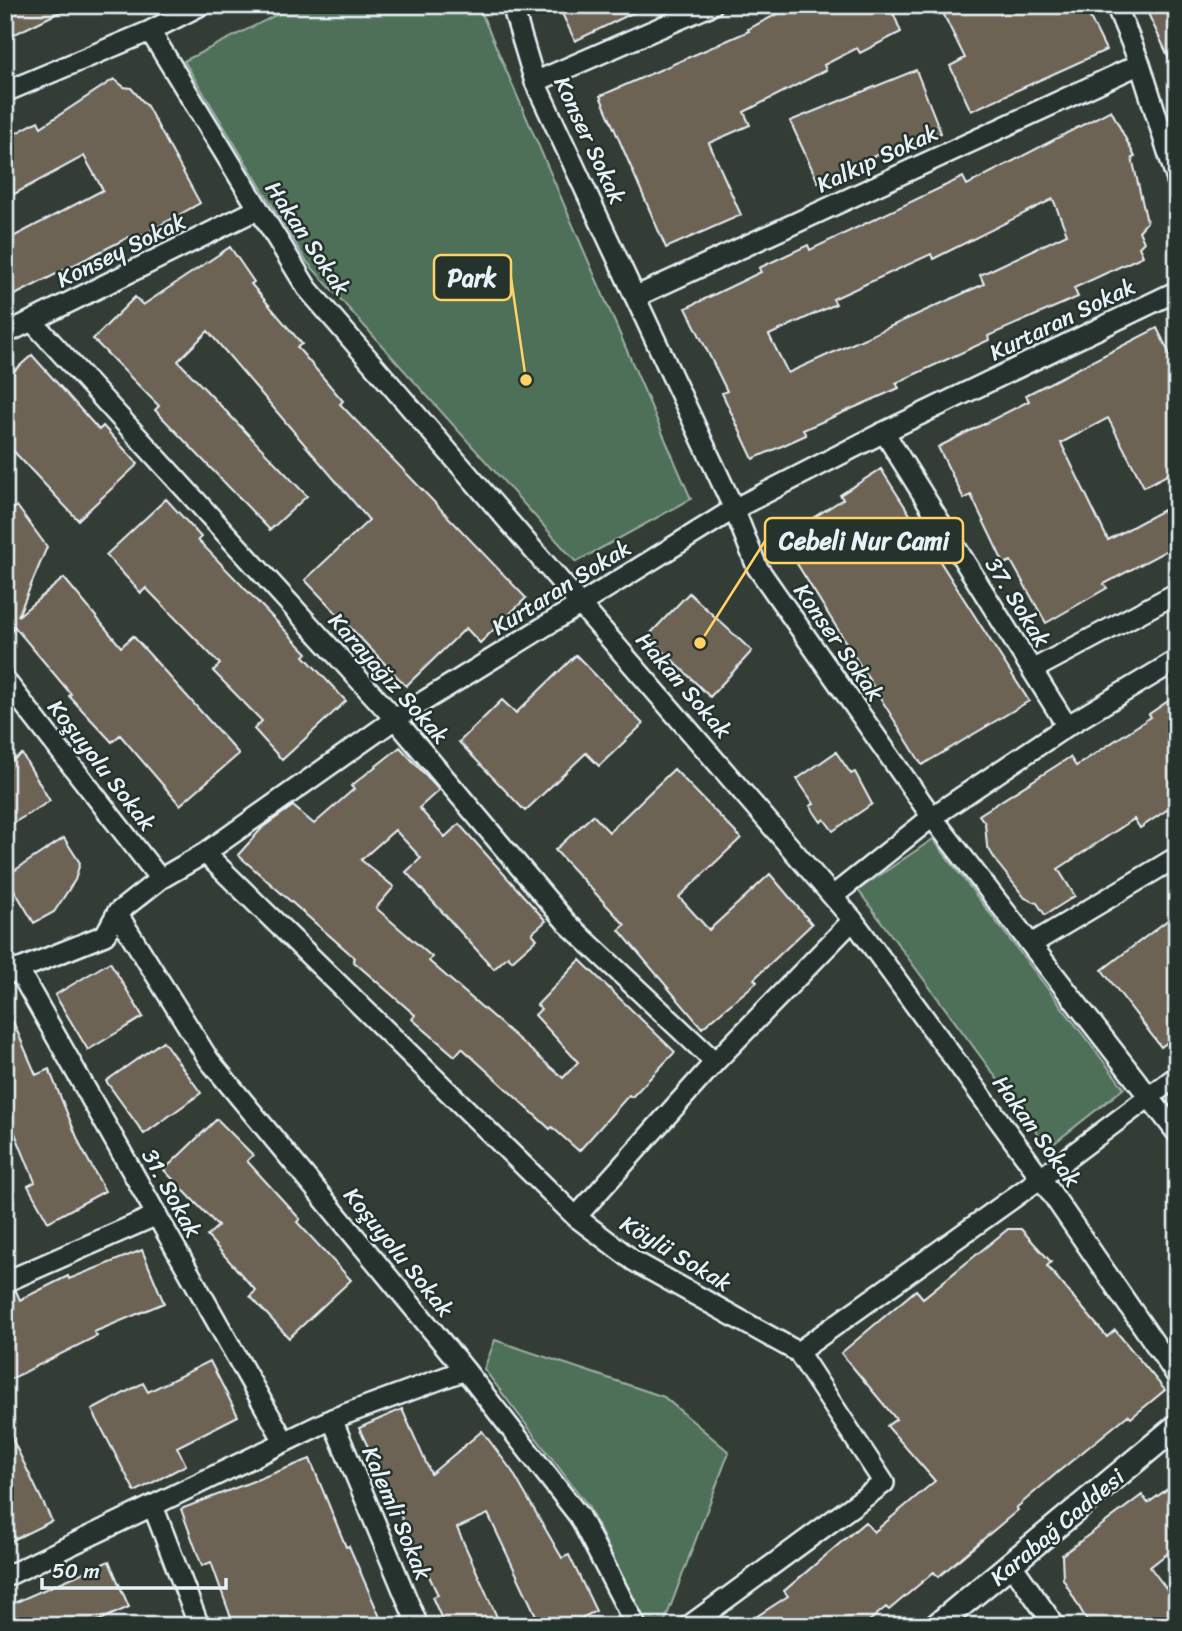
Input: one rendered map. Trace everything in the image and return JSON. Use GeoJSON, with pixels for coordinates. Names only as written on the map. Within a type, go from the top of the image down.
{"type":"FeatureCollection","features":[{"type":"Feature","properties":{"kind":"street"},"geometry":{"type":"LineString","coordinates":[[5,92],[150,31],[201,5]]}},
{"type":"Feature","properties":{"kind":"street","name":"Konser Sokak"},"geometry":{"type":"LineString","coordinates":[[512,5],[535,82],[734,509],[757,567],[932,817],[1177,1133]]}},
{"type":"Feature","properties":{"kind":"street"},"geometry":{"type":"LineString","coordinates":[[535,82],[712,5]]}},
{"type":"Feature","properties":{"kind":"street"},"geometry":{"type":"LineString","coordinates":[[1116,5],[1140,64],[1177,180]]}},
{"type":"Feature","properties":{"kind":"street","name":"Hakan Sokak"},"geometry":{"type":"LineString","coordinates":[[150,31],[307,288],[582,602],[853,920],[1041,1178],[1177,1376]]}},
{"type":"Feature","properties":{"kind":"street","name":"Kalkıp Sokak"},"geometry":{"type":"LineString","coordinates":[[635,297],[1140,64]]}},
{"type":"Feature","properties":{"kind":"street","name":"Konsey Sokak"},"geometry":{"type":"LineString","coordinates":[[5,334],[258,209]]}},
{"type":"Feature","properties":{"kind":"street","name":"Kurtaran Sokak"},"geometry":{"type":"LineString","coordinates":[[12,972],[105,935],[117,913],[160,879],[205,853],[395,719],[734,509],[884,432],[1177,291]]}},
{"type":"Feature","properties":{"kind":"street","name":"Karayağız Sokak"},"geometry":{"type":"LineString","coordinates":[[32,321],[395,719],[567,923],[715,1062]]}},
{"type":"Feature","properties":{"kind":"street","name":"37. Sokak"},"geometry":{"type":"LineString","coordinates":[[884,432],[1068,726]]}},
{"type":"Feature","properties":{"kind":"street"},"geometry":{"type":"LineString","coordinates":[[1032,670],[1177,593]]}},
{"type":"Feature","properties":{"kind":"street"},"geometry":{"type":"LineString","coordinates":[[833,896],[932,817],[1068,726],[1177,660]]}},
{"type":"Feature","properties":{"kind":"street","name":"Koşuyolu Sokak"},"geometry":{"type":"LineString","coordinates":[[5,680],[160,879]]}},
{"type":"Feature","properties":{"kind":"street","name":"Köylü Sokak"},"geometry":{"type":"LineString","coordinates":[[205,853],[576,1217],[634,1261],[798,1352]]}},
{"type":"Feature","properties":{"kind":"street"},"geometry":{"type":"LineString","coordinates":[[1032,943],[1177,857]]}},
{"type":"Feature","properties":{"kind":"street","name":"Koşuyolu Sokak"},"geometry":{"type":"LineString","coordinates":[[117,913],[209,1060],[465,1370],[579,1517],[636,1626]]}},
{"type":"Feature","properties":{"kind":"street"},"geometry":{"type":"LineString","coordinates":[[576,1217],[715,1062],[853,920]]}},
{"type":"Feature","properties":{"kind":"street","name":"31. Sokak"},"geometry":{"type":"LineString","coordinates":[[12,972],[157,1215],[284,1441]]}},
{"type":"Feature","properties":{"kind":"street"},"geometry":{"type":"LineString","coordinates":[[689,1626],[884,1483],[798,1352],[1041,1178],[1177,1076]]}},
{"type":"Feature","properties":{"kind":"street"},"geometry":{"type":"LineString","coordinates":[[5,1282],[157,1215]]}},
{"type":"Feature","properties":{"kind":"street"},"geometry":{"type":"LineString","coordinates":[[5,1577],[332,1419],[465,1370]]}},
{"type":"Feature","properties":{"kind":"street","name":"Kalemli Sokak"},"geometry":{"type":"LineString","coordinates":[[332,1419],[418,1626]]}},
{"type":"Feature","properties":{"kind":"street","name":"Karabağ Caddesi"},"geometry":{"type":"LineString","coordinates":[[936,1626],[1177,1426]]}},
{"type":"Feature","properties":{"kind":"street"},"geometry":{"type":"LineString","coordinates":[[153,1506],[198,1626]]}},
{"type":"Feature","properties":{"kind":"street"},"geometry":{"type":"LineString","coordinates":[[1012,1565],[1055,1626]]}},
{"type":"Feature","properties":{"kind":"green space"},"geometry":{"type":"Polygon","coordinates":[[[296,5],[478,5],[691,499],[576,562],[306,261],[184,61],[296,5]]]}},
{"type":"Feature","properties":{"kind":"green space"},"geometry":{"type":"Polygon","coordinates":[[[933,839],[1124,1088],[1048,1148],[858,890],[933,839]]]}},
{"type":"Feature","properties":{"kind":"green space"},"geometry":{"type":"Polygon","coordinates":[[[495,1340],[664,1397],[729,1452],[663,1626],[647,1626],[588,1506],[484,1369],[495,1340]]]}},
{"type":"Feature","properties":{"kind":"building"},"geometry":{"type":"Polygon","coordinates":[[[5,5],[74,5],[5,39],[5,5]]]}},
{"type":"Feature","properties":{"kind":"building"},"geometry":{"type":"Polygon","coordinates":[[[558,5],[649,5],[575,41],[558,5]]]}},
{"type":"Feature","properties":{"kind":"building"},"geometry":{"type":"Polygon","coordinates":[[[795,5],[890,5],[901,32],[860,53],[857,48],[824,65],[826,70],[744,112],[750,125],[709,143],[741,215],[666,248],[600,96],[749,31],[748,29],[795,5]]]}},
{"type":"Feature","properties":{"kind":"building"},"geometry":{"type":"Polygon","coordinates":[[[939,5],[1084,5],[1106,50],[971,111],[950,66],[965,58],[939,5]]]}},
{"type":"Feature","properties":{"kind":"building"},"geometry":{"type":"Polygon","coordinates":[[[1144,5],[1177,5],[1177,75],[1144,5]]]}},
{"type":"Feature","properties":{"kind":"building"},"geometry":{"type":"Polygon","coordinates":[[[916,70],[941,133],[895,151],[894,147],[818,182],[790,121],[916,70]]]}},
{"type":"Feature","properties":{"kind":"building"},"geometry":{"type":"Polygon","coordinates":[[[114,79],[124,87],[131,88],[147,106],[200,203],[132,241],[129,237],[5,300],[5,241],[103,190],[84,156],[5,199],[5,139],[38,121],[41,127],[114,79]]]}},
{"type":"Feature","properties":{"kind":"building"},"geometry":{"type":"Polygon","coordinates":[[[1111,110],[1135,157],[1132,158],[1147,222],[1139,231],[1144,242],[1139,247],[1143,256],[1074,288],[1078,297],[988,336],[989,340],[896,383],[899,388],[803,430],[806,435],[753,459],[722,393],[727,391],[686,308],[761,272],[759,268],[808,245],[810,250],[963,177],[967,185],[1111,110]],[[1053,199],[933,259],[931,254],[833,299],[836,304],[769,335],[788,373],[984,284],[980,275],[1067,234],[1053,199]]]}},
{"type":"Feature","properties":{"kind":"building"},"geometry":{"type":"Polygon","coordinates":[[[230,247],[254,282],[251,284],[302,344],[297,347],[343,401],[340,404],[526,598],[480,643],[466,628],[406,686],[305,580],[369,520],[208,331],[178,361],[307,496],[270,530],[155,410],[159,406],[93,339],[135,297],[143,305],[230,247]]]}},
{"type":"Feature","properties":{"kind":"building"},"geometry":{"type":"Polygon","coordinates":[[[1157,328],[1177,369],[1177,470],[1144,487],[1108,418],[1061,443],[1108,540],[1163,510],[1177,535],[1177,545],[1104,584],[1107,588],[1046,623],[1011,561],[1004,564],[971,495],[964,499],[938,447],[1029,401],[1026,395],[1157,328]]]}},
{"type":"Feature","properties":{"kind":"building"},"geometry":{"type":"Polygon","coordinates":[[[32,355],[99,430],[103,426],[138,464],[78,520],[5,442],[5,379],[32,355]]]}},
{"type":"Feature","properties":{"kind":"building"},"geometry":{"type":"Polygon","coordinates":[[[881,469],[1029,701],[922,765],[781,538],[843,499],[840,495],[881,469]]]}},
{"type":"Feature","properties":{"kind":"building"},"geometry":{"type":"Polygon","coordinates":[[[166,499],[201,537],[198,540],[307,653],[304,656],[346,701],[282,760],[254,729],[262,721],[213,671],[220,664],[146,588],[141,593],[106,555],[166,499]]]}},
{"type":"Feature","properties":{"kind":"building"},"geometry":{"type":"Polygon","coordinates":[[[17,506],[47,547],[18,616],[64,578],[121,647],[133,636],[239,754],[180,805],[120,735],[112,742],[69,696],[71,694],[14,626],[5,646],[5,515],[17,506]]]}},
{"type":"Feature","properties":{"kind":"building"},"geometry":{"type":"Polygon","coordinates":[[[689,593],[752,651],[710,697],[648,636],[689,593]]]}},
{"type":"Feature","properties":{"kind":"building"},"geometry":{"type":"Polygon","coordinates":[[[576,655],[643,724],[599,766],[586,753],[525,811],[459,742],[502,700],[516,713],[576,655]]]}},
{"type":"Feature","properties":{"kind":"building"},"geometry":{"type":"Polygon","coordinates":[[[1177,695],[1177,803],[1140,828],[1134,819],[1058,869],[1075,896],[1045,915],[1037,903],[1025,898],[998,864],[987,846],[985,823],[979,815],[1070,757],[1076,766],[1151,717],[1149,714],[1177,695]]]}},
{"type":"Feature","properties":{"kind":"building"},"geometry":{"type":"Polygon","coordinates":[[[400,747],[439,790],[419,808],[445,837],[459,824],[546,921],[532,933],[537,939],[512,961],[508,956],[494,969],[406,872],[421,858],[395,830],[361,860],[394,887],[376,908],[432,957],[429,961],[563,1078],[578,1062],[535,1015],[541,1009],[537,1005],[580,960],[675,1052],[632,1097],[629,1095],[579,1151],[552,1127],[550,1129],[462,1048],[455,1056],[412,1019],[415,1015],[353,961],[355,958],[238,855],[263,827],[293,806],[314,824],[354,789],[351,786],[400,747]]]}},
{"type":"Feature","properties":{"kind":"building"},"geometry":{"type":"Polygon","coordinates":[[[836,752],[851,774],[855,772],[872,804],[833,831],[824,819],[821,822],[810,806],[814,804],[797,779],[836,752]]]}},
{"type":"Feature","properties":{"kind":"building"},"geometry":{"type":"Polygon","coordinates":[[[22,754],[50,801],[5,828],[5,765],[22,754]]]}},
{"type":"Feature","properties":{"kind":"building"},"geometry":{"type":"Polygon","coordinates":[[[674,769],[741,838],[679,897],[709,930],[770,874],[812,924],[754,979],[757,982],[702,1028],[619,930],[625,925],[555,850],[593,815],[609,832],[674,769]]]}},
{"type":"Feature","properties":{"kind":"building"},"geometry":{"type":"Polygon","coordinates":[[[64,838],[80,863],[75,880],[54,912],[34,923],[6,876],[64,838]]]}},
{"type":"Feature","properties":{"kind":"building"},"geometry":{"type":"Polygon","coordinates":[[[1177,913],[1177,1035],[1161,1047],[1102,970],[1177,913]]]}},
{"type":"Feature","properties":{"kind":"building"},"geometry":{"type":"Polygon","coordinates":[[[110,962],[143,1017],[88,1050],[55,995],[110,962]]]}},
{"type":"Feature","properties":{"kind":"building"},"geometry":{"type":"Polygon","coordinates":[[[5,1003],[36,1075],[49,1069],[81,1147],[105,1191],[48,1222],[28,1186],[35,1182],[5,1109],[5,1003]]]}},
{"type":"Feature","properties":{"kind":"building"},"geometry":{"type":"Polygon","coordinates":[[[163,1041],[201,1093],[144,1134],[106,1081],[163,1041]]]}},
{"type":"Feature","properties":{"kind":"building"},"geometry":{"type":"Polygon","coordinates":[[[217,1119],[253,1155],[247,1161],[300,1219],[297,1222],[351,1280],[289,1338],[250,1296],[256,1291],[207,1236],[218,1226],[164,1170],[217,1119]]]}},
{"type":"Feature","properties":{"kind":"building"},"geometry":{"type":"Polygon","coordinates":[[[1008,1229],[1021,1229],[1051,1262],[1047,1266],[1107,1337],[1115,1330],[1165,1390],[1131,1418],[1128,1415],[1058,1472],[1016,1508],[1018,1510],[938,1577],[934,1572],[889,1610],[886,1607],[863,1626],[742,1626],[788,1596],[784,1591],[865,1522],[874,1532],[935,1481],[887,1426],[896,1419],[841,1353],[916,1290],[923,1298],[1008,1229]]]}},
{"type":"Feature","properties":{"kind":"building"},"geometry":{"type":"Polygon","coordinates":[[[142,1250],[164,1303],[94,1332],[97,1336],[5,1382],[5,1294],[16,1291],[20,1300],[68,1276],[69,1279],[142,1250]]]}},
{"type":"Feature","properties":{"kind":"building"},"geometry":{"type":"Polygon","coordinates":[[[210,1361],[238,1416],[177,1447],[186,1465],[135,1492],[92,1410],[143,1383],[148,1392],[210,1361]]]}},
{"type":"Feature","properties":{"kind":"building"},"geometry":{"type":"Polygon","coordinates":[[[402,1409],[431,1474],[482,1431],[512,1471],[562,1558],[569,1555],[596,1611],[565,1626],[541,1626],[488,1514],[457,1528],[501,1626],[445,1626],[432,1597],[438,1595],[359,1428],[402,1409]]]}},
{"type":"Feature","properties":{"kind":"building"},"geometry":{"type":"Polygon","coordinates":[[[5,1424],[52,1521],[5,1544],[5,1424]]]}},
{"type":"Feature","properties":{"kind":"building"},"geometry":{"type":"Polygon","coordinates":[[[310,1459],[346,1547],[349,1546],[380,1617],[360,1626],[234,1626],[211,1562],[202,1566],[181,1509],[310,1459]]]}},
{"type":"Feature","properties":{"kind":"building"},"geometry":{"type":"Polygon","coordinates":[[[1177,1482],[1177,1546],[1150,1567],[1177,1603],[1177,1614],[1161,1626],[1090,1626],[1063,1579],[1062,1555],[1142,1495],[1148,1503],[1177,1482]]]}},
{"type":"Feature","properties":{"kind":"building"},"geometry":{"type":"Polygon","coordinates":[[[109,1561],[129,1607],[87,1626],[16,1626],[7,1606],[109,1561]]]}},
{"type":"Feature","properties":{"kind":"place","name":"Park"},"geometry":{"type":"Point","coordinates":[526,380]}},
{"type":"Feature","properties":{"kind":"place","name":"Cebeli Nur Cami"},"geometry":{"type":"Point","coordinates":[700,643]}}]}
